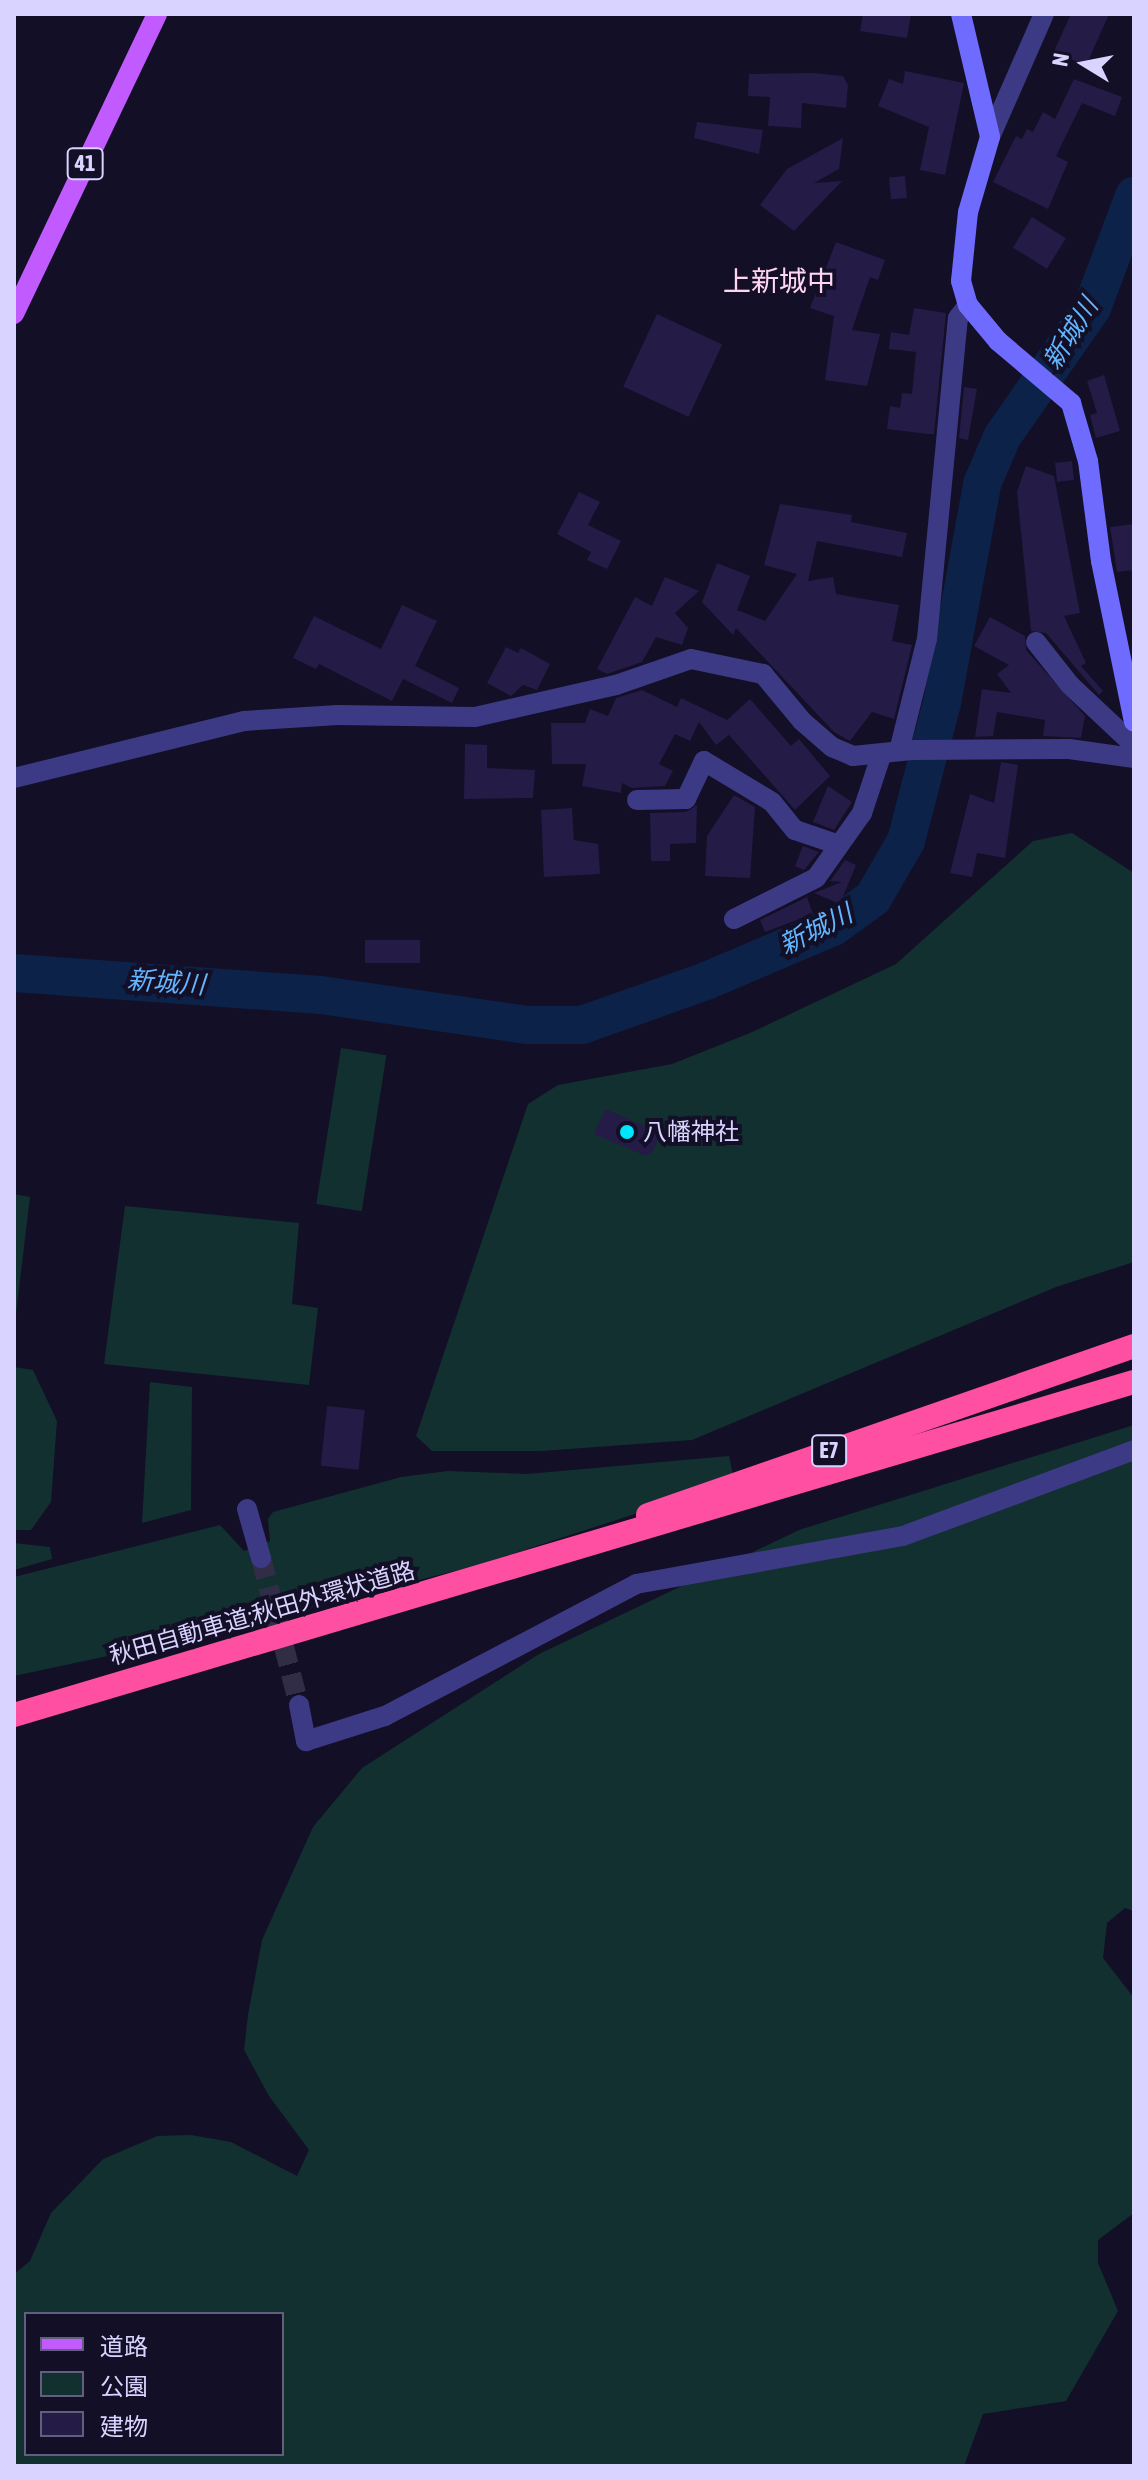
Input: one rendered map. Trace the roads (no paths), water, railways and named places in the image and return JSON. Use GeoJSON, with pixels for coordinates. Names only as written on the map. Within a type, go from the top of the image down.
{"type":"FeatureCollection","features":[{"type":"Feature","properties":{"kind":"highway","name":"秋田自動車道;秋田外環状道路"},"geometry":{"type":"LineString","coordinates":[[527,1564],[667,1508],[1134,1346]]}},
{"type":"Feature","properties":{"kind":"highway","name":"秋田自動車道;秋田外環状道路"},"geometry":{"type":"LineString","coordinates":[[14,1715],[1134,1382]]}},
{"type":"Feature","properties":{"kind":"main road","name":"41"},"geometry":{"type":"LineString","coordinates":[[14,314],[157,14]]}},
{"type":"Feature","properties":{"kind":"main road"},"geometry":{"type":"LineString","coordinates":[[961,14],[990,137],[960,254],[968,305],[998,341],[1071,403],[1088,461],[1101,561],[1134,722]]}},
{"type":"Feature","properties":{"kind":"street"},"geometry":{"type":"LineString","coordinates":[[990,137],[1044,14]]}},
{"type":"Feature","properties":{"kind":"street"},"geometry":{"type":"LineString","coordinates":[[734,919],[816,878],[862,813],[897,752],[927,639],[958,318],[968,305]]}},
{"type":"Feature","properties":{"kind":"street"},"geometry":{"type":"LineString","coordinates":[[1036,642],[1070,685],[1134,745]]}},
{"type":"Feature","properties":{"kind":"street"},"geometry":{"type":"LineString","coordinates":[[14,778],[244,721],[338,715],[475,717],[616,685],[691,659],[763,674],[802,721],[832,747],[853,756],[957,749],[1069,749],[1134,758]]}},
{"type":"Feature","properties":{"kind":"street"},"geometry":{"type":"LineString","coordinates":[[637,800],[686,799],[704,761],[772,802],[795,830],[839,845]]}},
{"type":"Feature","properties":{"kind":"street"},"geometry":{"type":"LineString","coordinates":[[299,1705],[306,1741],[385,1716],[636,1584],[903,1536],[1134,1450]]}},
{"type":"Feature","properties":{"kind":"street"},"geometry":{"type":"LineString","coordinates":[[247,1509],[261,1558]]}},
{"type":"Feature","properties":{"kind":"waterway","name":"新城川"},"geometry":{"type":"LineString","coordinates":[[14,973],[321,995],[526,1025],[582,1025],[706,981],[833,927],[873,898],[906,841],[942,703],[982,484],[1002,437],[1092,308],[1134,196]]}},
{"type":"Feature","properties":{"kind":"tunnel"},"geometry":{"type":"LineString","coordinates":[[261,1558],[299,1705]]}},
{"type":"Feature","properties":{"kind":"place","name":"八幡神社"},"geometry":{"type":"Point","coordinates":[627,1132]}},
{"type":"Feature","properties":{"kind":"district","name":"上新城中"},"geometry":{"type":"Point","coordinates":[779,281]}}]}
